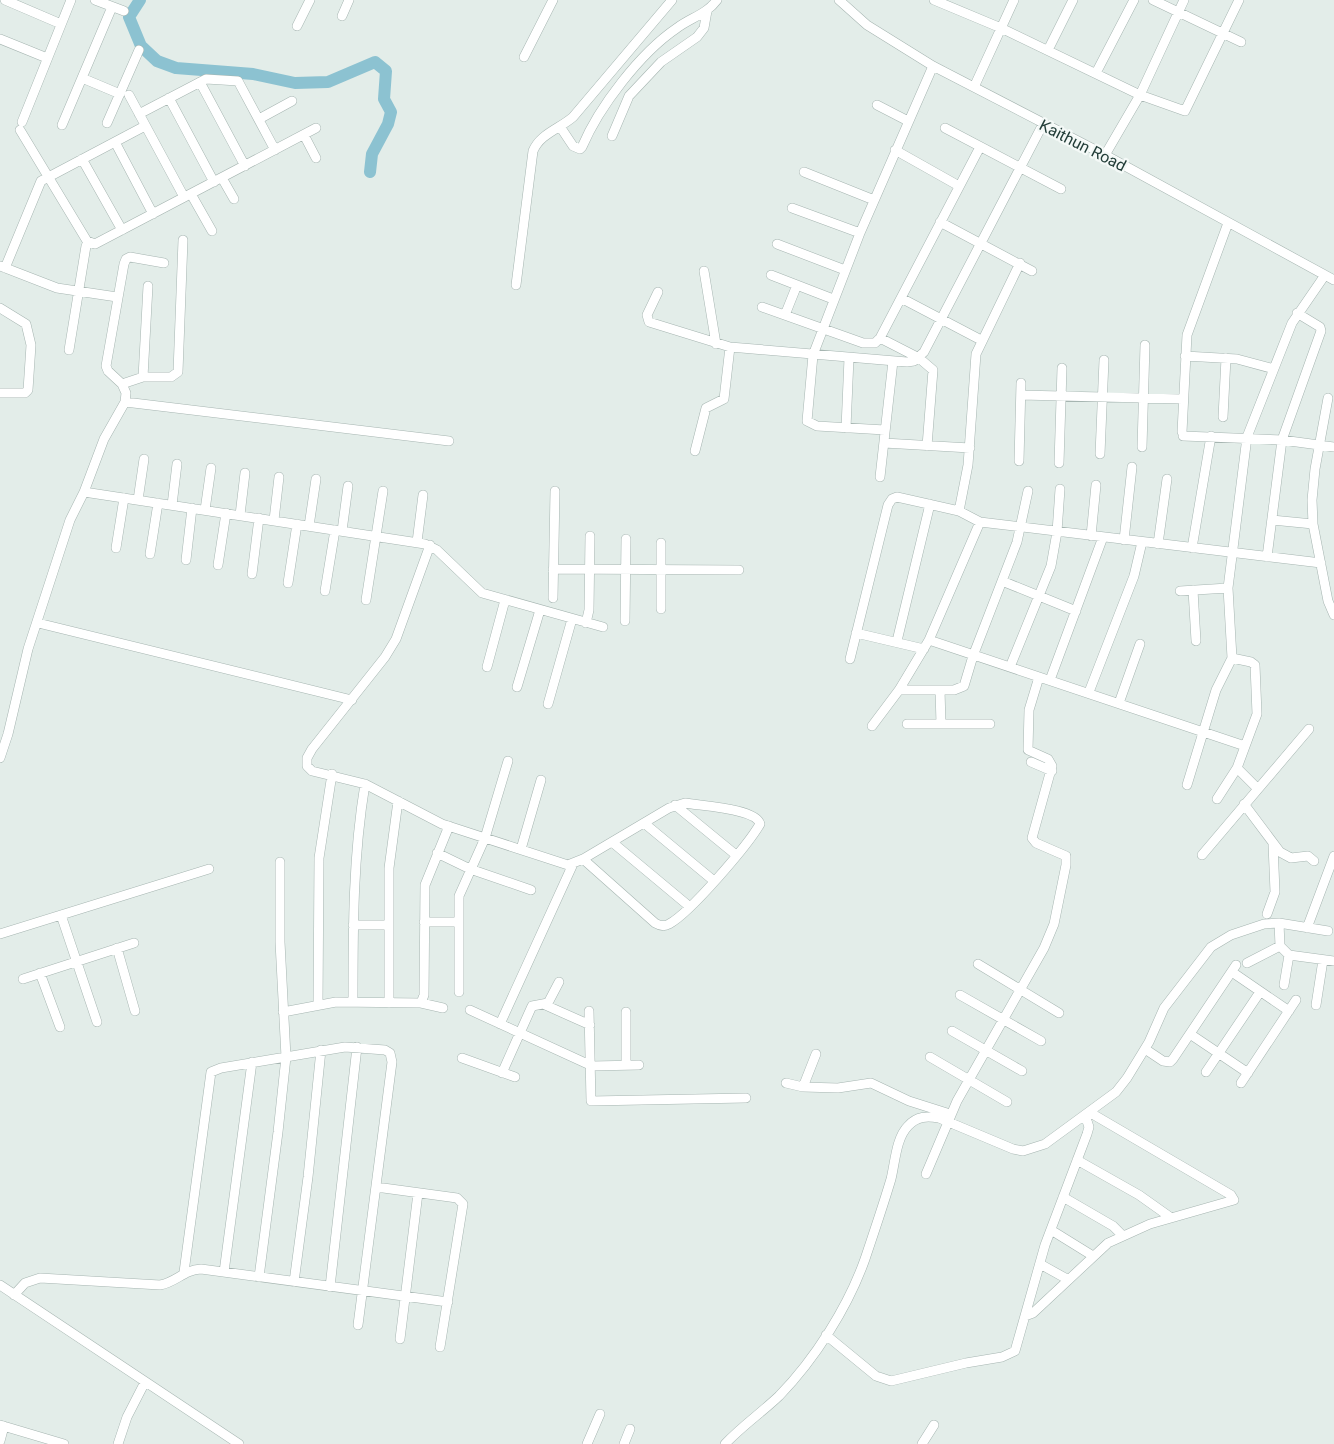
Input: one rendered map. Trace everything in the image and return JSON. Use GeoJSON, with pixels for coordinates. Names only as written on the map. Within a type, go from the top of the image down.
{"type":"FeatureCollection","features":[{"type":"Feature","properties":{"kind":"street"},"geometry":{"type":"LineString","coordinates":[[5,0],[61,24]]}},
{"type":"Feature","properties":{"kind":"street"},"geometry":{"type":"LineString","coordinates":[[71,0],[21,126],[48,177],[87,241],[95,244],[316,128]]}},
{"type":"Feature","properties":{"kind":"street"},"geometry":{"type":"LineString","coordinates":[[62,125],[82,78],[119,6],[95,0]]}},
{"type":"Feature","properties":{"kind":"street"},"geometry":{"type":"LineString","coordinates":[[297,26],[310,0]]}},
{"type":"Feature","properties":{"kind":"street"},"geometry":{"type":"LineString","coordinates":[[342,16],[349,0]]}},
{"type":"Feature","properties":{"kind":"street"},"geometry":{"type":"LineString","coordinates":[[524,57],[552,0]]}},
{"type":"Feature","properties":{"kind":"street"},"geometry":{"type":"LineString","coordinates":[[516,284],[533,151],[541,137],[561,128],[573,117],[672,0]]}},
{"type":"Feature","properties":{"kind":"street"},"geometry":{"type":"LineString","coordinates":[[561,128],[573,146],[580,149],[595,120],[636,67],[677,28],[707,11],[717,0]]}},
{"type":"Feature","properties":{"kind":"street","name":"Kaithun Road"},"geometry":{"type":"LineString","coordinates":[[839,0],[867,25],[933,66],[1105,155],[1334,280]]}},
{"type":"Feature","properties":{"kind":"street"},"geometry":{"type":"LineString","coordinates":[[934,0],[957,4],[1001,28],[1140,96],[1179,111],[1185,111],[1239,0]]}},
{"type":"Feature","properties":{"kind":"street"},"geometry":{"type":"LineString","coordinates":[[974,86],[1014,0]]}},
{"type":"Feature","properties":{"kind":"street"},"geometry":{"type":"LineString","coordinates":[[1048,50],[1073,0]]}},
{"type":"Feature","properties":{"kind":"street"},"geometry":{"type":"LineString","coordinates":[[1096,73],[1134,0]]}},
{"type":"Feature","properties":{"kind":"street"},"geometry":{"type":"LineString","coordinates":[[1153,0],[1241,42]]}},
{"type":"Feature","properties":{"kind":"street"},"geometry":{"type":"LineString","coordinates":[[1105,155],[1140,96],[1184,0]]}},
{"type":"Feature","properties":{"kind":"street"},"geometry":{"type":"LineString","coordinates":[[612,136],[629,96],[661,62],[697,37],[704,28],[707,11]]}},
{"type":"Feature","properties":{"kind":"street"},"geometry":{"type":"LineString","coordinates":[[0,39],[47,58]]}},
{"type":"Feature","properties":{"kind":"street"},"geometry":{"type":"LineString","coordinates":[[108,123],[124,94],[139,50]]}},
{"type":"Feature","properties":{"kind":"street"},"geometry":{"type":"LineString","coordinates":[[885,430],[817,426],[807,421],[813,355],[860,233],[933,66]]}},
{"type":"Feature","properties":{"kind":"street"},"geometry":{"type":"LineString","coordinates":[[82,78],[124,94],[139,114],[188,196],[212,231]]}},
{"type":"Feature","properties":{"kind":"street"},"geometry":{"type":"LineString","coordinates":[[139,114],[206,79],[238,81],[275,150]]}},
{"type":"Feature","properties":{"kind":"street"},"geometry":{"type":"LineString","coordinates":[[200,82],[245,166]]}},
{"type":"Feature","properties":{"kind":"street"},"geometry":{"type":"LineString","coordinates":[[169,98],[218,180],[234,199]]}},
{"type":"Feature","properties":{"kind":"street"},"geometry":{"type":"LineString","coordinates":[[259,119],[292,101]]}},
{"type":"Feature","properties":{"kind":"street"},"geometry":{"type":"LineString","coordinates":[[877,105],[908,121]]}},
{"type":"Feature","properties":{"kind":"street"},"geometry":{"type":"LineString","coordinates":[[658,292],[647,315],[649,322],[716,344],[813,355],[907,362],[919,358],[1043,124]]}},
{"type":"Feature","properties":{"kind":"street"},"geometry":{"type":"LineString","coordinates":[[117,297],[79,292],[42,283],[2,267],[41,181],[146,126]]}},
{"type":"Feature","properties":{"kind":"street"},"geometry":{"type":"LineString","coordinates":[[945,128],[1061,189]]}},
{"type":"Feature","properties":{"kind":"street"},"geometry":{"type":"LineString","coordinates":[[304,135],[316,158]]}},
{"type":"Feature","properties":{"kind":"street"},"geometry":{"type":"LineString","coordinates":[[115,142],[153,214]]}},
{"type":"Feature","properties":{"kind":"street"},"geometry":{"type":"LineString","coordinates":[[762,307],[863,344],[870,345],[880,338],[980,147]]}},
{"type":"Feature","properties":{"kind":"street"},"geometry":{"type":"LineString","coordinates":[[895,150],[959,186]]}},
{"type":"Feature","properties":{"kind":"street"},"geometry":{"type":"LineString","coordinates":[[82,159],[122,230]]}},
{"type":"Feature","properties":{"kind":"street"},"geometry":{"type":"LineString","coordinates":[[804,172],[874,200]]}},
{"type":"Feature","properties":{"kind":"street"},"geometry":{"type":"LineString","coordinates":[[792,208],[860,233]]}},
{"type":"Feature","properties":{"kind":"street"},"geometry":{"type":"LineString","coordinates":[[940,222],[1032,271]]}},
{"type":"Feature","properties":{"kind":"street"},"geometry":{"type":"LineString","coordinates":[[1228,223],[1187,335],[1183,434],[1282,440],[1334,447]]}},
{"type":"Feature","properties":{"kind":"street"},"geometry":{"type":"LineString","coordinates":[[122,384],[143,377],[171,377],[178,372],[183,240]]}},
{"type":"Feature","properties":{"kind":"street"},"geometry":{"type":"LineString","coordinates":[[777,244],[845,270]]}},
{"type":"Feature","properties":{"kind":"street"},"geometry":{"type":"LineString","coordinates":[[69,350],[86,246]]}},
{"type":"Feature","properties":{"kind":"street"},"geometry":{"type":"LineString","coordinates":[[0,758],[12,718],[26,658],[70,520],[84,492],[104,439],[125,402],[126,392],[122,384],[106,366],[117,297],[126,258],[133,257],[164,263]]}},
{"type":"Feature","properties":{"kind":"street"},"geometry":{"type":"LineString","coordinates":[[959,511],[970,448],[976,379],[975,360],[981,340],[1020,263]]}},
{"type":"Feature","properties":{"kind":"street"},"geometry":{"type":"LineString","coordinates":[[704,271],[716,344]]}},
{"type":"Feature","properties":{"kind":"street"},"geometry":{"type":"LineString","coordinates":[[771,275],[833,299]]}},
{"type":"Feature","properties":{"kind":"street"},"geometry":{"type":"LineString","coordinates":[[1187,784],[1216,690],[1232,658],[1228,588],[1231,552],[1247,437],[1298,312],[1325,276]]}},
{"type":"Feature","properties":{"kind":"street"},"geometry":{"type":"LineString","coordinates":[[785,315],[797,285]]}},
{"type":"Feature","properties":{"kind":"street"},"geometry":{"type":"LineString","coordinates":[[143,377],[148,286]]}},
{"type":"Feature","properties":{"kind":"street"},"geometry":{"type":"LineString","coordinates":[[900,298],[981,340]]}},
{"type":"Feature","properties":{"kind":"street"},"geometry":{"type":"LineString","coordinates":[[0,393],[25,393],[30,385],[30,333],[26,324],[19,318],[2,309]]}},
{"type":"Feature","properties":{"kind":"street"},"geometry":{"type":"LineString","coordinates":[[1267,556],[1282,440],[1321,331],[1320,327],[1298,312]]}},
{"type":"Feature","properties":{"kind":"street"},"geometry":{"type":"LineString","coordinates":[[880,338],[919,358],[933,370],[927,446]]}},
{"type":"Feature","properties":{"kind":"street"},"geometry":{"type":"LineString","coordinates":[[1142,447],[1144,345]]}},
{"type":"Feature","properties":{"kind":"street"},"geometry":{"type":"LineString","coordinates":[[695,451],[706,408],[724,399],[730,347]]}},
{"type":"Feature","properties":{"kind":"street"},"geometry":{"type":"LineString","coordinates":[[1185,356],[1237,359],[1274,369]]}},
{"type":"Feature","properties":{"kind":"street"},"geometry":{"type":"LineString","coordinates":[[846,428],[850,358]]}},
{"type":"Feature","properties":{"kind":"street"},"geometry":{"type":"LineString","coordinates":[[1223,417],[1226,358]]}},
{"type":"Feature","properties":{"kind":"street"},"geometry":{"type":"LineString","coordinates":[[1100,454],[1104,360]]}},
{"type":"Feature","properties":{"kind":"street"},"geometry":{"type":"LineString","coordinates":[[880,477],[893,361]]}},
{"type":"Feature","properties":{"kind":"street"},"geometry":{"type":"LineString","coordinates":[[1059,463],[1062,368]]}},
{"type":"Feature","properties":{"kind":"street"},"geometry":{"type":"LineString","coordinates":[[1019,461],[1021,383]]}},
{"type":"Feature","properties":{"kind":"street"},"geometry":{"type":"LineString","coordinates":[[1021,395],[1184,399]]}},
{"type":"Feature","properties":{"kind":"street"},"geometry":{"type":"LineString","coordinates":[[1328,398],[1319,445],[1312,500],[1313,524],[1328,601],[1334,615]]}},
{"type":"Feature","properties":{"kind":"street"},"geometry":{"type":"LineString","coordinates":[[125,402],[449,441]]}},
{"type":"Feature","properties":{"kind":"street"},"geometry":{"type":"LineString","coordinates":[[1192,548],[1211,436]]}},
{"type":"Feature","properties":{"kind":"street"},"geometry":{"type":"LineString","coordinates":[[884,443],[970,448]]}},
{"type":"Feature","properties":{"kind":"street"},"geometry":{"type":"LineString","coordinates":[[138,500],[144,459]]}},
{"type":"Feature","properties":{"kind":"street"},"geometry":{"type":"LineString","coordinates":[[172,505],[177,464]]}},
{"type":"Feature","properties":{"kind":"street"},"geometry":{"type":"LineString","coordinates":[[205,510],[211,468]]}},
{"type":"Feature","properties":{"kind":"street"},"geometry":{"type":"LineString","coordinates":[[1124,540],[1132,468]]}},
{"type":"Feature","properties":{"kind":"street"},"geometry":{"type":"LineString","coordinates":[[240,515],[245,473]]}},
{"type":"Feature","properties":{"kind":"street"},"geometry":{"type":"LineString","coordinates":[[274,520],[279,477]]}},
{"type":"Feature","properties":{"kind":"street"},"geometry":{"type":"LineString","coordinates":[[309,526],[316,479]]}},
{"type":"Feature","properties":{"kind":"street"},"geometry":{"type":"LineString","coordinates":[[1158,544],[1167,479]]}},
{"type":"Feature","properties":{"kind":"street"},"geometry":{"type":"LineString","coordinates":[[1091,536],[1096,485]]}},
{"type":"Feature","properties":{"kind":"street"},"geometry":{"type":"LineString","coordinates":[[325,591],[348,486]]}},
{"type":"Feature","properties":{"kind":"street"},"geometry":{"type":"LineString","coordinates":[[1010,667],[1051,566],[1057,532],[1060,489]]}},
{"type":"Feature","properties":{"kind":"street"},"geometry":{"type":"LineString","coordinates":[[366,600],[383,491]]}},
{"type":"Feature","properties":{"kind":"street"},"geometry":{"type":"LineString","coordinates":[[553,598],[555,491]]}},
{"type":"Feature","properties":{"kind":"street"},"geometry":{"type":"LineString","coordinates":[[899,690],[959,690],[964,686],[973,656],[1021,527],[1028,491]]}},
{"type":"Feature","properties":{"kind":"street"},"geometry":{"type":"LineString","coordinates":[[84,492],[430,545],[482,593],[603,627]]}},
{"type":"Feature","properties":{"kind":"street"},"geometry":{"type":"LineString","coordinates":[[417,542],[422,495]]}},
{"type":"Feature","properties":{"kind":"street"},"geometry":{"type":"LineString","coordinates":[[850,659],[892,499],[902,497],[959,511],[980,522],[1321,563]]}},
{"type":"Feature","properties":{"kind":"street"},"geometry":{"type":"LineString","coordinates":[[116,548],[124,498]]}},
{"type":"Feature","properties":{"kind":"street"},"geometry":{"type":"LineString","coordinates":[[150,554],[158,503]]}},
{"type":"Feature","properties":{"kind":"street"},"geometry":{"type":"LineString","coordinates":[[897,641],[930,504]]}},
{"type":"Feature","properties":{"kind":"street"},"geometry":{"type":"LineString","coordinates":[[186,560],[192,508]]}},
{"type":"Feature","properties":{"kind":"street"},"geometry":{"type":"LineString","coordinates":[[218,565],[226,513]]}},
{"type":"Feature","properties":{"kind":"street"},"geometry":{"type":"LineString","coordinates":[[252,574],[259,518]]}},
{"type":"Feature","properties":{"kind":"street"},"geometry":{"type":"LineString","coordinates":[[1272,520],[1313,524]]}},
{"type":"Feature","properties":{"kind":"street"},"geometry":{"type":"LineString","coordinates":[[872,726],[899,690],[929,640],[980,522]]}},
{"type":"Feature","properties":{"kind":"street"},"geometry":{"type":"LineString","coordinates":[[288,583],[297,524]]}},
{"type":"Feature","properties":{"kind":"street"},"geometry":{"type":"LineString","coordinates":[[586,622],[589,610],[590,536]]}},
{"type":"Feature","properties":{"kind":"street"},"geometry":{"type":"LineString","coordinates":[[1050,680],[1103,538]]}},
{"type":"Feature","properties":{"kind":"street"},"geometry":{"type":"LineString","coordinates":[[625,621],[626,539]]}},
{"type":"Feature","properties":{"kind":"street"},"geometry":{"type":"LineString","coordinates":[[1089,692],[1134,576],[1142,542]]}},
{"type":"Feature","properties":{"kind":"street"},"geometry":{"type":"LineString","coordinates":[[661,543],[661,609]]}},
{"type":"Feature","properties":{"kind":"street"},"geometry":{"type":"LineString","coordinates":[[430,545],[396,639],[385,657],[312,749],[307,758],[307,766],[312,771],[332,774],[365,784],[449,826],[562,864],[573,864],[675,805],[685,803],[741,811],[753,816],[760,824],[714,881],[690,907],[669,925],[659,926],[582,859]]}},
{"type":"Feature","properties":{"kind":"street"},"geometry":{"type":"LineString","coordinates":[[553,569],[739,570]]}},
{"type":"Feature","properties":{"kind":"street"},"geometry":{"type":"LineString","coordinates":[[1002,581],[1076,611]]}},
{"type":"Feature","properties":{"kind":"street"},"geometry":{"type":"LineString","coordinates":[[1180,591],[1228,588]]}},
{"type":"Feature","properties":{"kind":"street"},"geometry":{"type":"LineString","coordinates":[[1193,590],[1196,641]]}},
{"type":"Feature","properties":{"kind":"street"},"geometry":{"type":"LineString","coordinates":[[487,667],[505,600]]}},
{"type":"Feature","properties":{"kind":"street"},"geometry":{"type":"LineString","coordinates":[[517,687],[540,610]]}},
{"type":"Feature","properties":{"kind":"street"},"geometry":{"type":"LineString","coordinates":[[548,704],[572,619]]}},
{"type":"Feature","properties":{"kind":"street"},"geometry":{"type":"LineString","coordinates":[[38,624],[352,700]]}},
{"type":"Feature","properties":{"kind":"street"},"geometry":{"type":"LineString","coordinates":[[856,633],[897,641],[924,649]]}},
{"type":"Feature","properties":{"kind":"street"},"geometry":{"type":"LineString","coordinates":[[929,640],[973,656],[1089,692],[1245,746]]}},
{"type":"Feature","properties":{"kind":"street"},"geometry":{"type":"LineString","coordinates":[[1119,703],[1140,644]]}},
{"type":"Feature","properties":{"kind":"street"},"geometry":{"type":"LineString","coordinates":[[1217,799],[1237,768],[1257,714],[1255,665],[1251,662],[1232,658]]}},
{"type":"Feature","properties":{"kind":"street"},"geometry":{"type":"LineString","coordinates":[[926,1174],[949,1118],[969,1079],[1051,935],[1067,860],[1063,853],[1036,843],[1032,833],[1052,770],[1048,759],[1028,750],[1029,710],[1039,677]]}},
{"type":"Feature","properties":{"kind":"street"},"geometry":{"type":"LineString","coordinates":[[940,690],[941,724]]}},
{"type":"Feature","properties":{"kind":"street"},"geometry":{"type":"LineString","coordinates":[[907,724],[990,724]]}},
{"type":"Feature","properties":{"kind":"street"},"geometry":{"type":"LineString","coordinates":[[1202,855],[1309,728]]}},
{"type":"Feature","properties":{"kind":"street"},"geometry":{"type":"LineString","coordinates":[[459,992],[458,896],[485,838],[508,761]]}},
{"type":"Feature","properties":{"kind":"street"},"geometry":{"type":"LineString","coordinates":[[1031,762],[1052,770]]}},
{"type":"Feature","properties":{"kind":"street"},"geometry":{"type":"LineString","coordinates":[[1237,768],[1257,788]]}},
{"type":"Feature","properties":{"kind":"street"},"geometry":{"type":"LineString","coordinates":[[318,1005],[318,858],[332,774]]}},
{"type":"Feature","properties":{"kind":"street"},"geometry":{"type":"LineString","coordinates":[[521,849],[541,780]]}},
{"type":"Feature","properties":{"kind":"street"},"geometry":{"type":"LineString","coordinates":[[352,1001],[357,832],[365,784]]}},
{"type":"Feature","properties":{"kind":"street"},"geometry":{"type":"LineString","coordinates":[[389,1003],[389,868],[398,801]]}},
{"type":"Feature","properties":{"kind":"street"},"geometry":{"type":"LineString","coordinates":[[1244,804],[1280,852],[1291,858],[1308,856],[1314,861]]}},
{"type":"Feature","properties":{"kind":"street"},"geometry":{"type":"LineString","coordinates":[[675,805],[736,855]]}},
{"type":"Feature","properties":{"kind":"street"},"geometry":{"type":"LineString","coordinates":[[644,823],[714,881]]}},
{"type":"Feature","properties":{"kind":"street"},"geometry":{"type":"LineString","coordinates":[[421,1003],[424,995],[425,884],[449,826]]}},
{"type":"Feature","properties":{"kind":"street"},"geometry":{"type":"LineString","coordinates":[[612,842],[690,907]]}},
{"type":"Feature","properties":{"kind":"street"},"geometry":{"type":"LineString","coordinates":[[1267,914],[1275,892],[1273,844]]}},
{"type":"Feature","properties":{"kind":"street"},"geometry":{"type":"LineString","coordinates":[[437,854],[470,869],[531,890]]}},
{"type":"Feature","properties":{"kind":"street"},"geometry":{"type":"LineString","coordinates":[[1307,928],[1334,856]]}},
{"type":"Feature","properties":{"kind":"street"},"geometry":{"type":"LineString","coordinates":[[259,1277],[286,1056],[280,942],[280,862]]}},
{"type":"Feature","properties":{"kind":"street"},"geometry":{"type":"LineString","coordinates":[[500,1024],[573,864]]}},
{"type":"Feature","properties":{"kind":"street"},"geometry":{"type":"LineString","coordinates":[[0,934],[209,869]]}},
{"type":"Feature","properties":{"kind":"street"},"geometry":{"type":"LineString","coordinates":[[61,915],[97,1022]]}},
{"type":"Feature","properties":{"kind":"street"},"geometry":{"type":"LineString","coordinates":[[424,922],[458,922]]}},
{"type":"Feature","properties":{"kind":"street"},"geometry":{"type":"LineString","coordinates":[[1279,923],[1280,946],[1289,955],[1334,961]]}},
{"type":"Feature","properties":{"kind":"street"},"geometry":{"type":"LineString","coordinates":[[786,1083],[803,1087],[838,1088],[871,1083],[1023,1151],[1045,1144],[1116,1092],[1145,1049],[1164,1008],[1211,947],[1231,935],[1252,927],[1279,923],[1328,931]]}},
{"type":"Feature","properties":{"kind":"street"},"geometry":{"type":"LineString","coordinates":[[353,925],[389,925]]}},
{"type":"Feature","properties":{"kind":"street"},"geometry":{"type":"LineString","coordinates":[[22,979],[134,943]]}},
{"type":"Feature","properties":{"kind":"street"},"geometry":{"type":"LineString","coordinates":[[1246,964],[1280,946]]}},
{"type":"Feature","properties":{"kind":"street"},"geometry":{"type":"LineString","coordinates":[[117,948],[135,1011]]}},
{"type":"Feature","properties":{"kind":"street"},"geometry":{"type":"LineString","coordinates":[[1284,985],[1289,955]]}},
{"type":"Feature","properties":{"kind":"street"},"geometry":{"type":"LineString","coordinates":[[1316,1005],[1323,960]]}},
{"type":"Feature","properties":{"kind":"street"},"geometry":{"type":"LineString","coordinates":[[978,964],[1059,1013]]}},
{"type":"Feature","properties":{"kind":"street"},"geometry":{"type":"LineString","coordinates":[[1145,1049],[1163,1061],[1170,1062],[1234,969],[1260,992],[1289,1011]]}},
{"type":"Feature","properties":{"kind":"street"},"geometry":{"type":"LineString","coordinates":[[40,974],[60,1027]]}},
{"type":"Feature","properties":{"kind":"street"},"geometry":{"type":"LineString","coordinates":[[502,1072],[532,1006],[548,1003],[558,982]]}},
{"type":"Feature","properties":{"kind":"street"},"geometry":{"type":"LineString","coordinates":[[1206,1072],[1260,992]]}},
{"type":"Feature","properties":{"kind":"street"},"geometry":{"type":"LineString","coordinates":[[960,995],[1041,1041]]}},
{"type":"Feature","properties":{"kind":"street"},"geometry":{"type":"LineString","coordinates":[[1242,1083],[1296,1000]]}},
{"type":"Feature","properties":{"kind":"street"},"geometry":{"type":"LineString","coordinates":[[284,1012],[352,1001],[421,1003],[443,1008]]}},
{"type":"Feature","properties":{"kind":"street"},"geometry":{"type":"LineString","coordinates":[[542,1004],[590,1025]]}},
{"type":"Feature","properties":{"kind":"street"},"geometry":{"type":"LineString","coordinates":[[470,1010],[591,1065],[639,1065]]}},
{"type":"Feature","properties":{"kind":"street"},"geometry":{"type":"LineString","coordinates":[[589,1012],[591,1101],[746,1098]]}},
{"type":"Feature","properties":{"kind":"street"},"geometry":{"type":"LineString","coordinates":[[626,1012],[626,1065]]}},
{"type":"Feature","properties":{"kind":"street"},"geometry":{"type":"LineString","coordinates":[[952,1031],[1022,1071]]}},
{"type":"Feature","properties":{"kind":"street"},"geometry":{"type":"LineString","coordinates":[[1190,1034],[1248,1072]]}},
{"type":"Feature","properties":{"kind":"street"},"geometry":{"type":"LineString","coordinates":[[330,1286],[357,1047]]}},
{"type":"Feature","properties":{"kind":"street"},"geometry":{"type":"LineString","coordinates":[[184,1272],[211,1072],[216,1069],[321,1050],[357,1047],[385,1050],[391,1057],[358,1325]]}},
{"type":"Feature","properties":{"kind":"street"},"geometry":{"type":"LineString","coordinates":[[294,1282],[308,1177],[321,1050]]}},
{"type":"Feature","properties":{"kind":"street"},"geometry":{"type":"LineString","coordinates":[[803,1087],[816,1054]]}},
{"type":"Feature","properties":{"kind":"street"},"geometry":{"type":"LineString","coordinates":[[930,1057],[1007,1102]]}},
{"type":"Feature","properties":{"kind":"street"},"geometry":{"type":"LineString","coordinates":[[462,1058],[515,1077]]}},
{"type":"Feature","properties":{"kind":"street"},"geometry":{"type":"LineString","coordinates":[[224,1272],[252,1062]]}},
{"type":"Feature","properties":{"kind":"street"},"geometry":{"type":"LineString","coordinates":[[826,1335],[876,1376],[891,1381],[966,1363],[1010,1355],[1015,1351],[1051,1230],[1089,1127],[1087,1113]]}},
{"type":"Feature","properties":{"kind":"street"},"geometry":{"type":"LineString","coordinates":[[1025,1316],[1033,1313],[1067,1279],[1108,1243],[1122,1235],[1170,1217],[1232,1202],[1234,1198],[1087,1113]]}},
{"type":"Feature","properties":{"kind":"street"},"geometry":{"type":"LineString","coordinates":[[726,1444],[741,1427],[778,1396],[790,1383],[845,1307],[864,1261],[891,1177],[901,1137],[907,1126],[916,1118],[927,1116],[949,1118]]}},
{"type":"Feature","properties":{"kind":"street"},"geometry":{"type":"LineString","coordinates":[[1077,1160],[1139,1195],[1170,1217]]}},
{"type":"Feature","properties":{"kind":"street"},"geometry":{"type":"LineString","coordinates":[[376,1188],[457,1198],[464,1204],[440,1347]]}},
{"type":"Feature","properties":{"kind":"street"},"geometry":{"type":"LineString","coordinates":[[400,1339],[418,1193]]}},
{"type":"Feature","properties":{"kind":"street"},"geometry":{"type":"LineString","coordinates":[[1063,1197],[1113,1226],[1122,1235]]}},
{"type":"Feature","properties":{"kind":"street"},"geometry":{"type":"LineString","coordinates":[[1051,1230],[1093,1256]]}},
{"type":"Feature","properties":{"kind":"street"},"geometry":{"type":"LineString","coordinates":[[1040,1264],[1067,1279]]}},
{"type":"Feature","properties":{"kind":"street"},"geometry":{"type":"LineString","coordinates":[[14,1295],[25,1283],[40,1278],[160,1285],[169,1284],[184,1272],[201,1269],[448,1302]]}},
{"type":"Feature","properties":{"kind":"street"},"geometry":{"type":"LineString","coordinates":[[1,1288],[14,1295],[141,1388],[239,1444]]}},
{"type":"Feature","properties":{"kind":"street"},"geometry":{"type":"LineString","coordinates":[[118,1444],[141,1388]]}},
{"type":"Feature","properties":{"kind":"street"},"geometry":{"type":"LineString","coordinates":[[587,1444],[600,1414]]}},
{"type":"Feature","properties":{"kind":"street"},"geometry":{"type":"LineString","coordinates":[[0,1440],[2,1425],[49,1442],[64,1444]]}},
{"type":"Feature","properties":{"kind":"street"},"geometry":{"type":"LineString","coordinates":[[922,1444],[934,1425]]}},
{"type":"Feature","properties":{"kind":"street"},"geometry":{"type":"LineString","coordinates":[[624,1444],[630,1429]]}},
{"type":"Feature","properties":{"kind":"waterway"},"geometry":{"type":"LineString","coordinates":[[140,0],[129,17],[141,46],[157,61],[176,68],[253,74],[295,83],[328,82],[375,62],[386,71],[384,99],[391,112],[388,124],[372,154],[370,172]]}}]}
